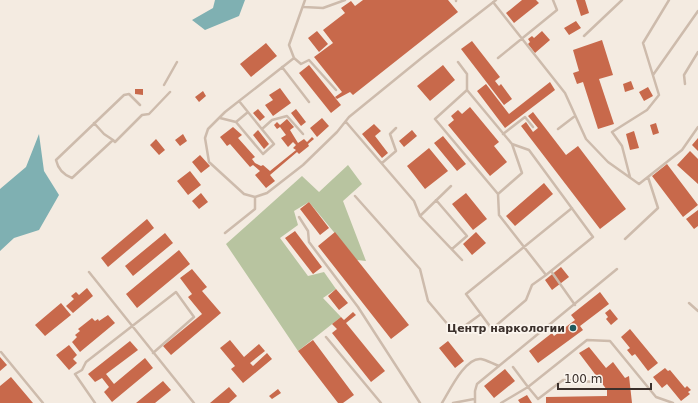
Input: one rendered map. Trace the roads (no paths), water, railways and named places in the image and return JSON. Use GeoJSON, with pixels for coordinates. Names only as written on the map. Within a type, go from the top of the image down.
{"type":"FeatureCollection","features":[{"type":"Feature","properties":{"kind":"lane"},"geometry":{"type":"LineString","coordinates":[[305,0],[304,7],[289,45],[294,58],[301,64],[309,60],[336,90]]}},
{"type":"Feature","properties":{"kind":"lane"},"geometry":{"type":"LineString","coordinates":[[304,7],[323,8],[345,0]]}},
{"type":"Feature","properties":{"kind":"lane"},"geometry":{"type":"LineString","coordinates":[[294,58],[220,117],[208,129],[204,138],[209,162],[244,194],[255,197],[267,193],[303,165],[346,122],[418,61],[496,0]]}},
{"type":"Feature","properties":{"kind":"lane"},"geometry":{"type":"LineString","coordinates":[[498,58],[557,10],[553,0]]}},
{"type":"Feature","properties":{"kind":"lane"},"geometry":{"type":"LineString","coordinates":[[584,36],[622,0]]}},
{"type":"Feature","properties":{"kind":"lane"},"geometry":{"type":"LineString","coordinates":[[630,177],[622,146],[612,132],[647,110],[659,95],[643,43],[669,0]]}},
{"type":"Feature","properties":{"kind":"lane"},"geometry":{"type":"LineString","coordinates":[[493,2],[565,93],[586,139],[608,162],[640,184],[682,150],[698,127]]}},
{"type":"Feature","properties":{"kind":"lane"},"geometry":{"type":"LineString","coordinates":[[653,76],[698,11]]}},
{"type":"Feature","properties":{"kind":"lane"},"geometry":{"type":"LineString","coordinates":[[685,84],[684,75],[698,52]]}},
{"type":"Feature","properties":{"kind":"lane"},"geometry":{"type":"LineString","coordinates":[[164,85],[177,62]]}},
{"type":"Feature","properties":{"kind":"lane"},"geometry":{"type":"LineString","coordinates":[[458,62],[466,74],[467,90],[512,144],[522,173],[498,194]]}},
{"type":"Feature","properties":{"kind":"lane"},"geometry":{"type":"LineString","coordinates":[[282,67],[309,102]]}},
{"type":"Feature","properties":{"kind":"lane"},"geometry":{"type":"LineString","coordinates":[[467,90],[435,119],[498,194],[499,215],[546,275]]}},
{"type":"Feature","properties":{"kind":"lane"},"geometry":{"type":"LineString","coordinates":[[94,123],[104,134],[115,142],[142,115],[149,114],[170,92]]}},
{"type":"Feature","properties":{"kind":"lane"},"geometry":{"type":"LineString","coordinates":[[113,140],[72,178],[66,176],[57,166],[56,160],[124,95],[129,94],[140,105]]}},
{"type":"Feature","properties":{"kind":"lane"},"geometry":{"type":"LineString","coordinates":[[220,117],[236,122],[263,154],[274,144],[239,101]]}},
{"type":"Feature","properties":{"kind":"lane"},"geometry":{"type":"LineString","coordinates":[[236,122],[248,112]]}},
{"type":"Feature","properties":{"kind":"lane"},"geometry":{"type":"LineString","coordinates":[[262,129],[272,120],[287,116],[303,134]]}},
{"type":"Feature","properties":{"kind":"lane"},"geometry":{"type":"LineString","coordinates":[[558,130],[576,116]]}},
{"type":"Feature","properties":{"kind":"lane"},"geometry":{"type":"LineString","coordinates":[[503,134],[525,117],[533,127]]}},
{"type":"Feature","properties":{"kind":"lane"},"geometry":{"type":"LineString","coordinates":[[346,122],[414,201],[420,216],[462,260]]}},
{"type":"Feature","properties":{"kind":"lane"},"geometry":{"type":"LineString","coordinates":[[382,164],[396,151],[390,134],[396,128]]}},
{"type":"Feature","properties":{"kind":"lane"},"geometry":{"type":"LineString","coordinates":[[512,144],[529,150],[593,236],[532,285],[526,300],[492,328],[466,294],[572,208]]}},
{"type":"Feature","properties":{"kind":"lane"},"geometry":{"type":"LineString","coordinates":[[624,239],[658,208],[648,177]]}},
{"type":"Feature","properties":{"kind":"lane"},"geometry":{"type":"LineString","coordinates":[[420,216],[451,186]]}},
{"type":"Feature","properties":{"kind":"lane"},"geometry":{"type":"LineString","coordinates":[[354,196],[420,269],[428,301],[455,333],[482,314]]}},
{"type":"Feature","properties":{"kind":"lane"},"geometry":{"type":"LineString","coordinates":[[225,233],[255,209],[255,197]]}},
{"type":"Feature","properties":{"kind":"lane"},"geometry":{"type":"LineString","coordinates":[[436,200],[467,236],[452,249]]}},
{"type":"Feature","properties":{"kind":"lane"},"geometry":{"type":"LineString","coordinates":[[299,217],[308,231],[309,242],[358,307],[420,403]]}},
{"type":"Feature","properties":{"kind":"lane"},"geometry":{"type":"LineString","coordinates":[[475,403],[474,399],[477,384],[617,269]]}},
{"type":"Feature","properties":{"kind":"lane"},"geometry":{"type":"LineString","coordinates":[[551,271],[575,305]]}},
{"type":"Feature","properties":{"kind":"lane"},"geometry":{"type":"LineString","coordinates":[[89,272],[194,403]]}},
{"type":"Feature","properties":{"kind":"lane"},"geometry":{"type":"LineString","coordinates":[[95,403],[75,374],[82,370],[86,362],[176,292],[194,317],[153,352]]}},
{"type":"Feature","properties":{"kind":"lane"},"geometry":{"type":"LineString","coordinates":[[689,303],[698,311]]}},
{"type":"Feature","properties":{"kind":"lane"},"geometry":{"type":"LineString","coordinates":[[326,337],[381,403]]}},
{"type":"Feature","properties":{"kind":"lane"},"geometry":{"type":"LineString","coordinates":[[501,403],[528,386],[587,340],[610,341],[656,397],[673,403]]}},
{"type":"Feature","properties":{"kind":"lane"},"geometry":{"type":"LineString","coordinates":[[1,352],[43,403]]}},
{"type":"Feature","properties":{"kind":"lane"},"geometry":{"type":"LineString","coordinates":[[442,403],[458,375],[474,360],[480,359],[499,366]]}},
{"type":"Feature","properties":{"kind":"lane"},"geometry":{"type":"LineString","coordinates":[[514,367],[538,399],[563,380],[595,382]]}},
{"type":"Feature","properties":{"kind":"lane"},"geometry":{"type":"LineString","coordinates":[[454,403],[474,399]]}},
{"type":"Feature","properties":{"kind":"water"},"geometry":{"type":"Polygon","coordinates":[[[215,0],[245,0],[239,16],[205,30],[192,20],[213,8],[215,0]]]}},
{"type":"Feature","properties":{"kind":"water"},"geometry":{"type":"Polygon","coordinates":[[[39,134],[44,171],[59,195],[39,230],[14,238],[0,251],[0,189],[26,167],[39,134]]]}},
{"type":"Feature","properties":{"kind":"place","name":"Центр наркологии"},"geometry":{"type":"Point","coordinates":[573,328]}}]}
